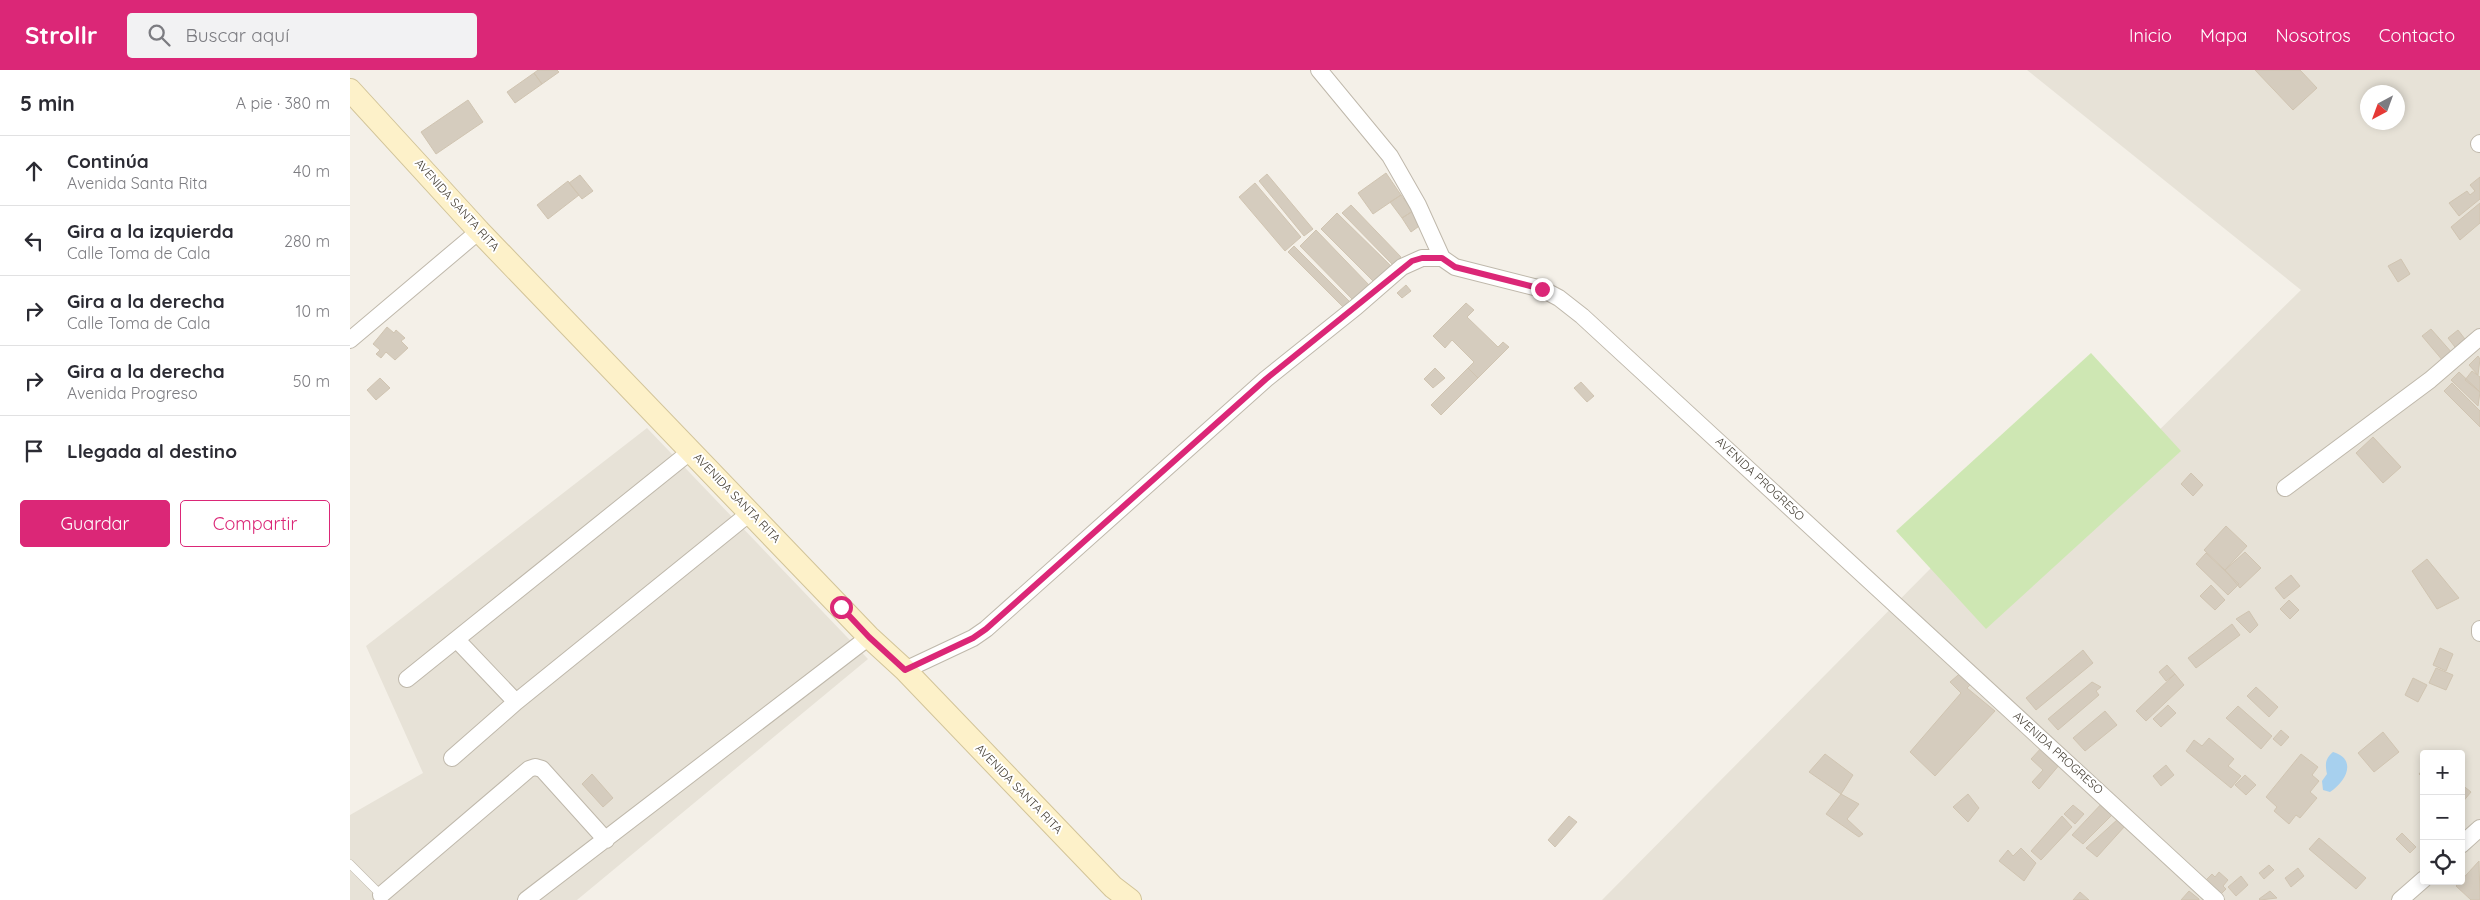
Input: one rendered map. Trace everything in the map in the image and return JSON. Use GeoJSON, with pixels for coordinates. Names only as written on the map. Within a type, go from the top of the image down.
{"type":"FeatureCollection","features":[{"type":"Feature","properties":{"kind":"street"},"geometry":{"type":"LineString","coordinates":[[905,670],[973,638],[986,629],[1266,379],[1356,308],[1402,267],[1422,258],[1442,258],[1418,205],[1390,156],[1319,70]]}},
{"type":"Feature","properties":{"kind":"street","name":"AVENIDA SANTA RITA"},"geometry":{"type":"LineString","coordinates":[[350,90],[479,231],[869,637],[905,670],[1111,884],[1130,900]]}},
{"type":"Feature","properties":{"kind":"street"},"geometry":{"type":"LineString","coordinates":[[350,340],[479,231]]}},
{"type":"Feature","properties":{"kind":"street","name":"AVENIDA PROGRESO"},"geometry":{"type":"LineString","coordinates":[[1442,258],[1455,267],[1542,289],[1559,298],[1582,316],[2216,900]]}},
{"type":"Feature","properties":{"kind":"street"},"geometry":{"type":"LineString","coordinates":[[2285,488],[2430,380],[2480,337]]}},
{"type":"Feature","properties":{"kind":"street"},"geometry":{"type":"LineString","coordinates":[[407,679],[691,450]]}},
{"type":"Feature","properties":{"kind":"street"},"geometry":{"type":"LineString","coordinates":[[452,758],[516,702],[751,512]]}},
{"type":"Feature","properties":{"kind":"street"},"geometry":{"type":"LineString","coordinates":[[526,900],[869,637]]}},
{"type":"Feature","properties":{"kind":"street"},"geometry":{"type":"LineString","coordinates":[[457,640],[516,702]]}},
{"type":"Feature","properties":{"kind":"street"},"geometry":{"type":"LineString","coordinates":[[383,897],[528,769],[535,767],[542,769],[606,840]]}},
{"type":"Feature","properties":{"kind":"street"},"geometry":{"type":"LineString","coordinates":[[2465,841],[2480,828]]}},
{"type":"Feature","properties":{"kind":"street"},"geometry":{"type":"LineString","coordinates":[[2400,900],[2420,882]]}},
{"type":"Feature","properties":{"kind":"lane"},"geometry":{"type":"LineString","coordinates":[[350,864],[383,897]]}},
{"type":"Feature","properties":{"kind":"shaded area"},"geometry":{"type":"Polygon","coordinates":[[[2027,70],[2480,70],[2480,900],[1602,900],[1931,568],[1975,612],[2301,290],[2027,70]]]}},
{"type":"Feature","properties":{"kind":"shaded area"},"geometry":{"type":"Polygon","coordinates":[[[647,428],[868,659],[577,900],[350,900],[350,815],[423,773],[366,646],[647,428]]]}},
{"type":"Feature","properties":{"kind":"green space"},"geometry":{"type":"Polygon","coordinates":[[[2091,353],[2181,451],[1986,629],[1896,531],[2091,353]]]}},
{"type":"Feature","properties":{"kind":"water"},"geometry":{"type":"Polygon","coordinates":[[[2333,752],[2345,760],[2347,771],[2341,782],[2330,792],[2323,790],[2322,781],[2327,774],[2327,759],[2333,752]]]}},
{"type":"Feature","properties":{"kind":"building"},"geometry":{"type":"Polygon","coordinates":[[[538,70],[557,70],[559,72],[542,84],[534,73],[538,70]]]}},
{"type":"Feature","properties":{"kind":"building"},"geometry":{"type":"Polygon","coordinates":[[[2255,70],[2300,70],[2317,88],[2293,110],[2255,70]]]}},
{"type":"Feature","properties":{"kind":"building"},"geometry":{"type":"Polygon","coordinates":[[[534,73],[542,84],[515,103],[507,92],[534,73]]]}},
{"type":"Feature","properties":{"kind":"building"},"geometry":{"type":"Polygon","coordinates":[[[468,100],[483,122],[436,154],[421,132],[468,100]]]}},
{"type":"Feature","properties":{"kind":"building"},"geometry":{"type":"Polygon","coordinates":[[[1386,173],[1401,195],[1373,214],[1358,193],[1386,173]]]}},
{"type":"Feature","properties":{"kind":"building"},"geometry":{"type":"Polygon","coordinates":[[[1267,174],[1313,229],[1304,236],[1259,181],[1267,174]]]}},
{"type":"Feature","properties":{"kind":"building"},"geometry":{"type":"Polygon","coordinates":[[[580,175],[593,191],[582,199],[569,183],[580,175]]]}},
{"type":"Feature","properties":{"kind":"building"},"geometry":{"type":"Polygon","coordinates":[[[2480,177],[2480,199],[2459,216],[2449,203],[2467,191],[2470,195],[2475,191],[2470,185],[2480,177]]]}},
{"type":"Feature","properties":{"kind":"building"},"geometry":{"type":"Polygon","coordinates":[[[568,181],[579,195],[548,219],[537,205],[568,181]]]}},
{"type":"Feature","properties":{"kind":"building"},"geometry":{"type":"Polygon","coordinates":[[[1255,183],[1301,237],[1285,251],[1239,197],[1255,183]]]}},
{"type":"Feature","properties":{"kind":"building"},"geometry":{"type":"Polygon","coordinates":[[[1401,195],[1413,211],[1402,218],[1390,202],[1401,195]]]}},
{"type":"Feature","properties":{"kind":"building"},"geometry":{"type":"Polygon","coordinates":[[[2480,203],[2480,223],[2460,240],[2451,227],[2480,203]]]}},
{"type":"Feature","properties":{"kind":"building"},"geometry":{"type":"Polygon","coordinates":[[[1351,205],[1401,257],[1393,265],[1342,213],[1351,205]]]}},
{"type":"Feature","properties":{"kind":"building"},"geometry":{"type":"Polygon","coordinates":[[[1413,211],[1422,224],[1411,232],[1402,218],[1413,211]]]}},
{"type":"Feature","properties":{"kind":"building"},"geometry":{"type":"Polygon","coordinates":[[[1337,213],[1391,266],[1375,283],[1321,229],[1337,213]]]}},
{"type":"Feature","properties":{"kind":"building"},"geometry":{"type":"Polygon","coordinates":[[[1316,230],[1370,286],[1354,301],[1300,246],[1316,230]]]}},
{"type":"Feature","properties":{"kind":"building"},"geometry":{"type":"Polygon","coordinates":[[[1294,246],[1350,302],[1344,308],[1288,252],[1294,246]]]}},
{"type":"Feature","properties":{"kind":"building"},"geometry":{"type":"Polygon","coordinates":[[[2401,259],[2410,274],[2398,282],[2388,266],[2401,259]]]}},
{"type":"Feature","properties":{"kind":"building"},"geometry":{"type":"Polygon","coordinates":[[[1406,285],[1411,291],[1402,298],[1397,293],[1406,285]]]}},
{"type":"Feature","properties":{"kind":"building"},"geometry":{"type":"Polygon","coordinates":[[[1466,303],[1474,310],[1467,317],[1498,347],[1503,342],[1509,347],[1478,378],[1468,368],[1474,362],[1452,340],[1445,348],[1433,336],[1466,303]]]}},
{"type":"Feature","properties":{"kind":"building"},"geometry":{"type":"Polygon","coordinates":[[[387,327],[394,333],[396,330],[405,338],[401,341],[408,348],[395,360],[386,352],[381,358],[376,354],[380,350],[373,344],[387,327]]]}},
{"type":"Feature","properties":{"kind":"building"},"geometry":{"type":"Polygon","coordinates":[[[2431,329],[2453,354],[2444,362],[2422,336],[2431,329]]]}},
{"type":"Feature","properties":{"kind":"building"},"geometry":{"type":"Polygon","coordinates":[[[2458,330],[2468,343],[2458,351],[2448,338],[2458,330]]]}},
{"type":"Feature","properties":{"kind":"building"},"geometry":{"type":"Polygon","coordinates":[[[2478,356],[2480,359],[2478,375],[2469,365],[2478,356]]]}},
{"type":"Feature","properties":{"kind":"building"},"geometry":{"type":"Polygon","coordinates":[[[1435,368],[1445,378],[1433,388],[1424,379],[1435,368]]]}},
{"type":"Feature","properties":{"kind":"building"},"geometry":{"type":"Polygon","coordinates":[[[1468,368],[1478,378],[1441,415],[1431,405],[1468,368]]]}},
{"type":"Feature","properties":{"kind":"building"},"geometry":{"type":"Polygon","coordinates":[[[2472,371],[2480,377],[2480,392],[2465,380],[2472,371]]]}},
{"type":"Feature","properties":{"kind":"building"},"geometry":{"type":"Polygon","coordinates":[[[2459,372],[2480,392],[2478,406],[2451,380],[2459,372]]]}},
{"type":"Feature","properties":{"kind":"building"},"geometry":{"type":"Polygon","coordinates":[[[380,378],[390,388],[376,400],[367,390],[380,378]]]}},
{"type":"Feature","properties":{"kind":"building"},"geometry":{"type":"Polygon","coordinates":[[[1581,382],[1594,396],[1587,402],[1574,388],[1581,382]]]}},
{"type":"Feature","properties":{"kind":"building"},"geometry":{"type":"Polygon","coordinates":[[[2452,383],[2480,411],[2480,427],[2444,391],[2452,383]]]}},
{"type":"Feature","properties":{"kind":"building"},"geometry":{"type":"Polygon","coordinates":[[[2373,437],[2401,467],[2383,483],[2356,453],[2373,437]]]}},
{"type":"Feature","properties":{"kind":"building"},"geometry":{"type":"Polygon","coordinates":[[[2191,473],[2203,485],[2193,496],[2181,484],[2191,473]]]}},
{"type":"Feature","properties":{"kind":"building"},"geometry":{"type":"Polygon","coordinates":[[[2226,526],[2247,546],[2225,570],[2204,550],[2226,526]]]}},
{"type":"Feature","properties":{"kind":"building"},"geometry":{"type":"Polygon","coordinates":[[[2245,552],[2261,568],[2240,588],[2225,570],[2245,552]]]}},
{"type":"Feature","properties":{"kind":"building"},"geometry":{"type":"Polygon","coordinates":[[[2206,553],[2239,584],[2228,595],[2196,564],[2206,553]]]}},
{"type":"Feature","properties":{"kind":"building"},"geometry":{"type":"Polygon","coordinates":[[[2427,559],[2459,598],[2437,609],[2412,571],[2427,559]]]}},
{"type":"Feature","properties":{"kind":"building"},"geometry":{"type":"Polygon","coordinates":[[[2291,575],[2300,586],[2284,599],[2275,588],[2291,575]]]}},
{"type":"Feature","properties":{"kind":"building"},"geometry":{"type":"Polygon","coordinates":[[[2211,585],[2225,600],[2215,610],[2200,596],[2211,585]]]}},
{"type":"Feature","properties":{"kind":"building"},"geometry":{"type":"Polygon","coordinates":[[[2289,600],[2299,610],[2290,619],[2280,609],[2289,600]]]}},
{"type":"Feature","properties":{"kind":"building"},"geometry":{"type":"Polygon","coordinates":[[[2249,611],[2258,625],[2250,633],[2236,619],[2249,611]]]}},
{"type":"Feature","properties":{"kind":"building"},"geometry":{"type":"Polygon","coordinates":[[[2232,624],[2240,635],[2196,668],[2188,658],[2232,624]]]}},
{"type":"Feature","properties":{"kind":"building"},"geometry":{"type":"Polygon","coordinates":[[[2440,648],[2453,654],[2446,671],[2433,665],[2440,648]]]}},
{"type":"Feature","properties":{"kind":"building"},"geometry":{"type":"Polygon","coordinates":[[[2083,650],[2093,663],[2036,710],[2026,698],[2083,650]]]}},
{"type":"Feature","properties":{"kind":"building"},"geometry":{"type":"Polygon","coordinates":[[[2167,665],[2175,674],[2166,681],[2159,672],[2167,665]]]}},
{"type":"Feature","properties":{"kind":"building"},"geometry":{"type":"Polygon","coordinates":[[[2436,668],[2453,675],[2446,690],[2429,683],[2436,668]]]}},
{"type":"Feature","properties":{"kind":"building"},"geometry":{"type":"Polygon","coordinates":[[[1964,670],[1975,680],[1967,688],[1995,711],[1935,776],[1910,752],[1961,693],[1950,682],[1964,670]]]}},
{"type":"Feature","properties":{"kind":"building"},"geometry":{"type":"Polygon","coordinates":[[[2175,674],[2184,685],[2146,721],[2136,711],[2175,674]]]}},
{"type":"Feature","properties":{"kind":"building"},"geometry":{"type":"Polygon","coordinates":[[[2413,678],[2427,685],[2418,702],[2405,695],[2413,678]]]}},
{"type":"Feature","properties":{"kind":"building"},"geometry":{"type":"Polygon","coordinates":[[[2092,682],[2101,687],[2096,691],[2099,695],[2058,730],[2048,719],[2092,682]]]}},
{"type":"Feature","properties":{"kind":"building"},"geometry":{"type":"Polygon","coordinates":[[[2256,687],[2278,707],[2269,717],[2247,696],[2256,687]]]}},
{"type":"Feature","properties":{"kind":"building"},"geometry":{"type":"Polygon","coordinates":[[[2168,705],[2176,713],[2161,727],[2153,719],[2168,705]]]}},
{"type":"Feature","properties":{"kind":"building"},"geometry":{"type":"Polygon","coordinates":[[[2238,706],[2272,736],[2261,749],[2226,718],[2238,706]]]}},
{"type":"Feature","properties":{"kind":"building"},"geometry":{"type":"Polygon","coordinates":[[[2105,711],[2117,725],[2085,751],[2073,738],[2105,711]]]}},
{"type":"Feature","properties":{"kind":"building"},"geometry":{"type":"Polygon","coordinates":[[[2281,730],[2289,737],[2281,746],[2273,739],[2281,730]]]}},
{"type":"Feature","properties":{"kind":"building"},"geometry":{"type":"Polygon","coordinates":[[[2383,732],[2399,752],[2374,772],[2358,753],[2383,732]]]}},
{"type":"Feature","properties":{"kind":"building"},"geometry":{"type":"Polygon","coordinates":[[[2209,738],[2234,759],[2228,766],[2241,776],[2231,788],[2186,751],[2194,740],[2202,746],[2209,738]]]}},
{"type":"Feature","properties":{"kind":"building"},"geometry":{"type":"Polygon","coordinates":[[[2043,746],[2060,764],[2039,789],[2032,782],[2043,770],[2031,759],[2043,746]]]}},
{"type":"Feature","properties":{"kind":"building"},"geometry":{"type":"Polygon","coordinates":[[[1825,754],[1853,775],[1841,794],[1809,772],[1825,754]]]}},
{"type":"Feature","properties":{"kind":"building"},"geometry":{"type":"Polygon","coordinates":[[[2301,754],[2318,767],[2312,775],[2319,781],[2310,792],[2317,798],[2300,818],[2296,815],[2289,824],[2274,811],[2277,807],[2266,797],[2301,754]]]}},
{"type":"Feature","properties":{"kind":"building"},"geometry":{"type":"Polygon","coordinates":[[[2166,765],[2174,775],[2161,786],[2153,776],[2166,765]]]}},
{"type":"Feature","properties":{"kind":"building"},"geometry":{"type":"Polygon","coordinates":[[[592,774],[613,798],[603,807],[582,784],[592,774]]]}},
{"type":"Feature","properties":{"kind":"building"},"geometry":{"type":"Polygon","coordinates":[[[2245,775],[2256,785],[2246,795],[2235,785],[2245,775]]]}},
{"type":"Feature","properties":{"kind":"building"},"geometry":{"type":"Polygon","coordinates":[[[2465,787],[2471,792],[2465,799],[2465,787]]]}},
{"type":"Feature","properties":{"kind":"building"},"geometry":{"type":"Polygon","coordinates":[[[1841,794],[1859,804],[1847,819],[1863,834],[1859,837],[1826,814],[1841,794]]]}},
{"type":"Feature","properties":{"kind":"building"},"geometry":{"type":"Polygon","coordinates":[[[1968,794],[1979,808],[1968,822],[1953,807],[1968,794]]]}},
{"type":"Feature","properties":{"kind":"building"},"geometry":{"type":"Polygon","coordinates":[[[2105,800],[2117,810],[2083,844],[2072,835],[2105,800]]]}},
{"type":"Feature","properties":{"kind":"building"},"geometry":{"type":"Polygon","coordinates":[[[2073,805],[2084,814],[2075,824],[2064,814],[2073,805]]]}},
{"type":"Feature","properties":{"kind":"building"},"geometry":{"type":"Polygon","coordinates":[[[1569,816],[1577,822],[1555,847],[1548,840],[1569,816]]]}},
{"type":"Feature","properties":{"kind":"building"},"geometry":{"type":"Polygon","coordinates":[[[2062,816],[2072,827],[2041,860],[2031,851],[2062,816]]]}},
{"type":"Feature","properties":{"kind":"building"},"geometry":{"type":"Polygon","coordinates":[[[2118,819],[2125,826],[2097,857],[2086,848],[2118,819]]]}},
{"type":"Feature","properties":{"kind":"building"},"geometry":{"type":"Polygon","coordinates":[[[2402,833],[2416,847],[2410,853],[2396,839],[2402,833]]]}},
{"type":"Feature","properties":{"kind":"building"},"geometry":{"type":"Polygon","coordinates":[[[2319,838],[2366,878],[2356,889],[2309,849],[2319,838]]]}},
{"type":"Feature","properties":{"kind":"building"},"geometry":{"type":"Polygon","coordinates":[[[2021,848],[2036,863],[2024,881],[1999,861],[2008,850],[2013,856],[2021,848]]]}},
{"type":"Feature","properties":{"kind":"building"},"geometry":{"type":"Polygon","coordinates":[[[2479,861],[2480,900],[2471,900],[2456,886],[2465,885],[2465,876],[2479,861]]]}},
{"type":"Feature","properties":{"kind":"building"},"geometry":{"type":"Polygon","coordinates":[[[2269,865],[2274,870],[2264,879],[2259,873],[2269,865]]]}},
{"type":"Feature","properties":{"kind":"building"},"geometry":{"type":"Polygon","coordinates":[[[2298,868],[2304,876],[2291,887],[2285,878],[2298,868]]]}},
{"type":"Feature","properties":{"kind":"building"},"geometry":{"type":"Polygon","coordinates":[[[2219,872],[2228,880],[2223,886],[2226,889],[2220,895],[2205,881],[2212,874],[2215,877],[2219,872]]]}},
{"type":"Feature","properties":{"kind":"building"},"geometry":{"type":"Polygon","coordinates":[[[2241,876],[2248,885],[2236,896],[2228,887],[2241,876]]]}},
{"type":"Feature","properties":{"kind":"building"},"geometry":{"type":"Polygon","coordinates":[[[2189,891],[2199,899],[2199,900],[2181,900],[2189,891]]]}},
{"type":"Feature","properties":{"kind":"building"},"geometry":{"type":"Polygon","coordinates":[[[2270,891],[2277,898],[2259,899],[2270,891]]]}},
{"type":"Feature","properties":{"kind":"building"},"geometry":{"type":"Polygon","coordinates":[[[2080,892],[2089,900],[2073,900],[2080,892]]]}},
{"type":"Feature","properties":{"kind":"route"},"geometry":{"type":"LineString","coordinates":[[841,607],[869,637],[905,670],[973,638],[986,629],[1266,379],[1356,308],[1402,267],[1412,261],[1422,258],[1442,258],[1455,267],[1542,289]]}}]}
